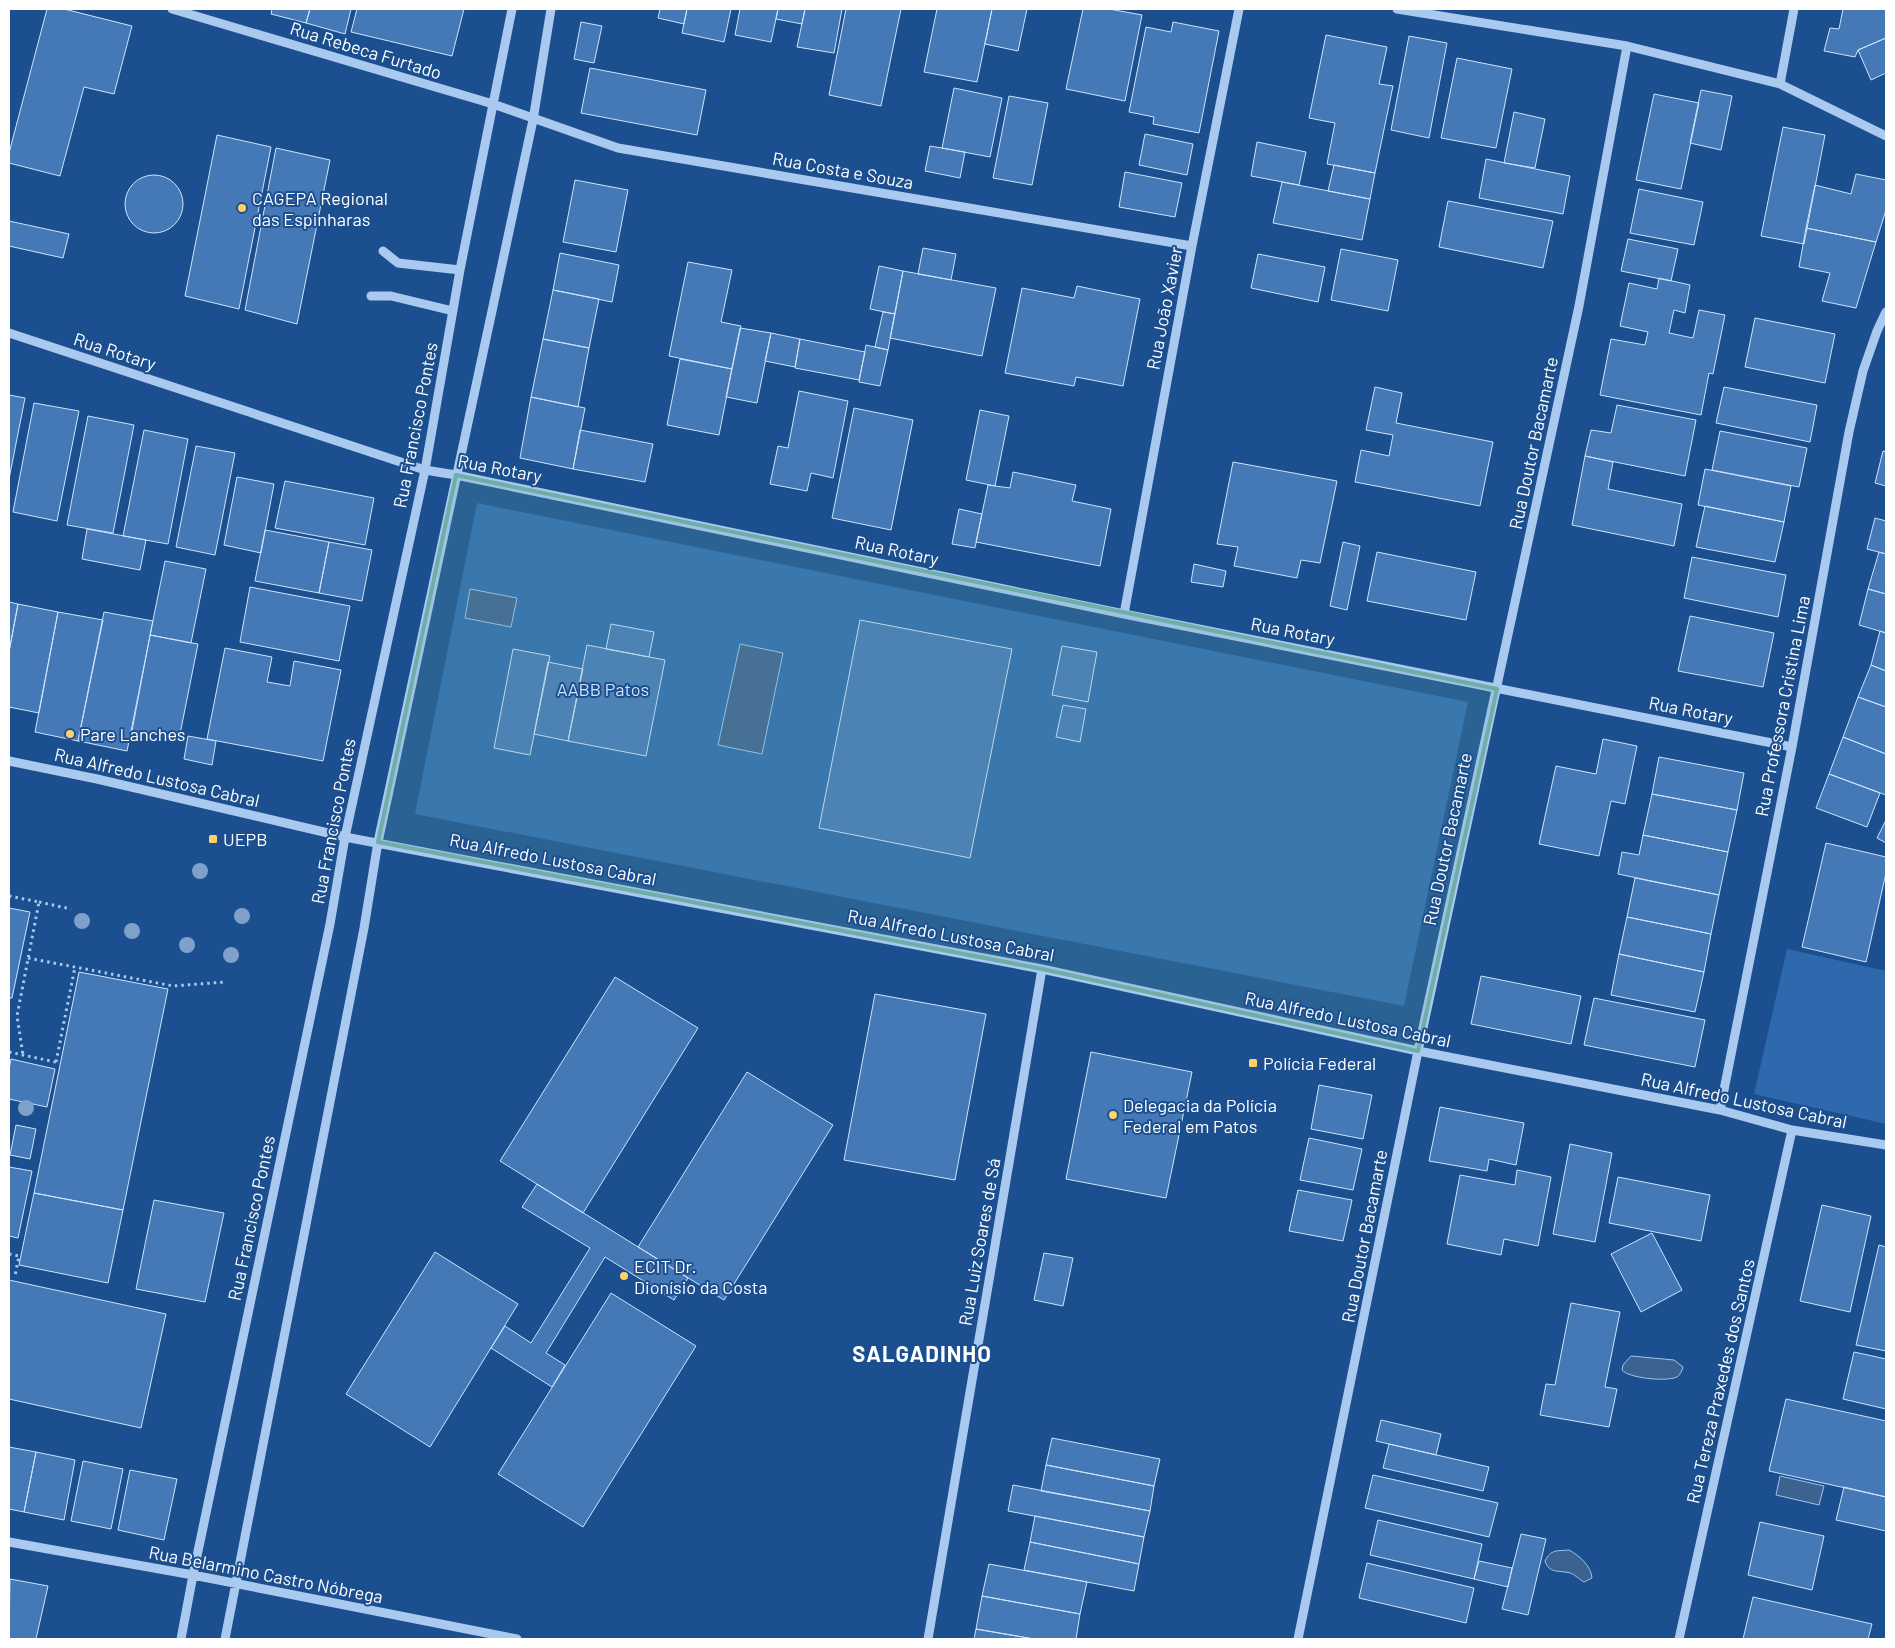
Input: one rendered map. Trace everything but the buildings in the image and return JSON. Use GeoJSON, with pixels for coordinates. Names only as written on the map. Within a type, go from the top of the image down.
{"type":"FeatureCollection","features":[{"type":"Feature","properties":{"kind":"street","name":"Rua Rebeca Furtado"},"geometry":{"type":"LineString","coordinates":[[172,9],[493,104]]}},
{"type":"Feature","properties":{"kind":"street","name":"Rua Francisco Pontes"},"geometry":{"type":"LineString","coordinates":[[181,1639],[330,924],[345,837],[425,470],[460,270],[512,9]]}},
{"type":"Feature","properties":{"kind":"street"},"geometry":{"type":"LineString","coordinates":[[224,1639],[364,928],[378,842],[533,120],[551,9]]}},
{"type":"Feature","properties":{"kind":"street","name":"Rua João Xavier"},"geometry":{"type":"LineString","coordinates":[[1124,614],[1192,246],[1239,9]]}},
{"type":"Feature","properties":{"kind":"street"},"geometry":{"type":"LineString","coordinates":[[1397,9],[1627,46],[1780,84],[1886,136]]}},
{"type":"Feature","properties":{"kind":"street"},"geometry":{"type":"LineString","coordinates":[[1780,84],[1794,9]]}},
{"type":"Feature","properties":{"kind":"street","name":"Rua Doutor Bacamarte"},"geometry":{"type":"LineString","coordinates":[[1298,1639],[1418,1051],[1579,306],[1627,46]]}},
{"type":"Feature","properties":{"kind":"street","name":"Rua Costa e Souza"},"geometry":{"type":"LineString","coordinates":[[493,104],[533,120],[618,148],[1192,246]]}},
{"type":"Feature","properties":{"kind":"street"},"geometry":{"type":"LineString","coordinates":[[383,251],[398,263],[460,270]]}},
{"type":"Feature","properties":{"kind":"street"},"geometry":{"type":"LineString","coordinates":[[371,296],[391,296],[453,311]]}},
{"type":"Feature","properties":{"kind":"street","name":"Rua Professora Cristina Lima"},"geometry":{"type":"LineString","coordinates":[[1720,1110],[1792,746],[1849,432],[1864,371],[1877,331],[1886,312]]}},
{"type":"Feature","properties":{"kind":"street","name":"Rua Rotary"},"geometry":{"type":"LineString","coordinates":[[9,333],[425,470],[1124,614],[1792,746]]}},
{"type":"Feature","properties":{"kind":"street","name":"Rua Alfredo Lustosa Cabral"},"geometry":{"type":"LineString","coordinates":[[9,761],[107,781],[345,837],[1042,969],[1418,1051],[1720,1110],[1792,1130],[1886,1145]]}},
{"type":"Feature","properties":{"kind":"street","name":"Rua Luiz Soares de Sá"},"geometry":{"type":"LineString","coordinates":[[928,1639],[1042,969]]}},
{"type":"Feature","properties":{"kind":"street","name":"Rua Tereza Praxedes dos Santos"},"geometry":{"type":"LineString","coordinates":[[1679,1639],[1792,1130]]}},
{"type":"Feature","properties":{"kind":"street","name":"Rua Belarmino Castro Nóbrega"},"geometry":{"type":"LineString","coordinates":[[9,1542],[193,1575],[517,1639]]}},
{"type":"Feature","properties":{"kind":"path"},"geometry":{"type":"LineString","coordinates":[[9,896],[71,909]]}},
{"type":"Feature","properties":{"kind":"path"},"geometry":{"type":"LineString","coordinates":[[23,1055],[17,1016],[39,902]]}},
{"type":"Feature","properties":{"kind":"path"},"geometry":{"type":"LineString","coordinates":[[28,958],[173,986],[225,982]]}},
{"type":"Feature","properties":{"kind":"path"},"geometry":{"type":"LineString","coordinates":[[9,1052],[58,1062],[75,967]]}},
{"type":"Feature","properties":{"kind":"path"},"geometry":{"type":"LineString","coordinates":[[9,1254],[19,1256],[15,1276]]}},
{"type":"Feature","properties":{"kind":"highlighted area"},"geometry":{"type":"Polygon","coordinates":[[[456,475],[1497,689],[1418,1051],[1042,969],[378,842],[456,475]]]}},
{"type":"Feature","properties":{"kind":"green space","name":"AABB Patos"},"geometry":{"type":"Polygon","coordinates":[[[477,503],[1468,702],[1404,1006],[415,814],[477,503]]]}},
{"type":"Feature","properties":{"kind":"green space"},"geometry":{"type":"Polygon","coordinates":[[[1787,949],[1886,971],[1886,1124],[1754,1094],[1787,949]]]}},
{"type":"Feature","properties":{"kind":"shaded area"},"geometry":{"type":"Polygon","coordinates":[[[470,589],[517,598],[511,627],[465,618],[470,589]]]}},
{"type":"Feature","properties":{"kind":"shaded area"},"geometry":{"type":"Polygon","coordinates":[[[740,644],[783,653],[762,754],[718,745],[740,644]]]}},
{"type":"Feature","properties":{"kind":"shaded area"},"geometry":{"type":"Polygon","coordinates":[[[1631,1356],[1674,1360],[1683,1367],[1677,1377],[1656,1379],[1639,1377],[1622,1370],[1623,1365],[1631,1356]]]}},
{"type":"Feature","properties":{"kind":"shaded area"},"geometry":{"type":"Polygon","coordinates":[[[1780,1476],[1824,1486],[1819,1505],[1776,1495],[1780,1476]]]}},
{"type":"Feature","properties":{"kind":"shaded area"},"geometry":{"type":"Polygon","coordinates":[[[1569,1550],[1577,1555],[1590,1569],[1592,1578],[1584,1582],[1572,1574],[1549,1568],[1545,1561],[1550,1554],[1569,1550]]]}},
{"type":"Feature","properties":{"kind":"place","name":"CAGEPA Regional das Espinharas"},"geometry":{"type":"Point","coordinates":[242,208]}},
{"type":"Feature","properties":{"kind":"place","name":"Pare Lanches"},"geometry":{"type":"Point","coordinates":[70,734]}},
{"type":"Feature","properties":{"kind":"place","name":"UEPB"},"geometry":{"type":"Point","coordinates":[213,839]}},
{"type":"Feature","properties":{"kind":"place","name":"Polícia Federal"},"geometry":{"type":"Point","coordinates":[1253,1063]}},
{"type":"Feature","properties":{"kind":"place","name":"Delegacia da Polícia Federal em Patos"},"geometry":{"type":"Point","coordinates":[1113,1115]}},
{"type":"Feature","properties":{"kind":"place","name":"ECIT Dr. Dionísio da Costa"},"geometry":{"type":"Point","coordinates":[624,1276]}},
{"type":"Feature","properties":{"kind":"district","name":"SALGADINHO"},"geometry":{"type":"Point","coordinates":[922,1353]}}]}
